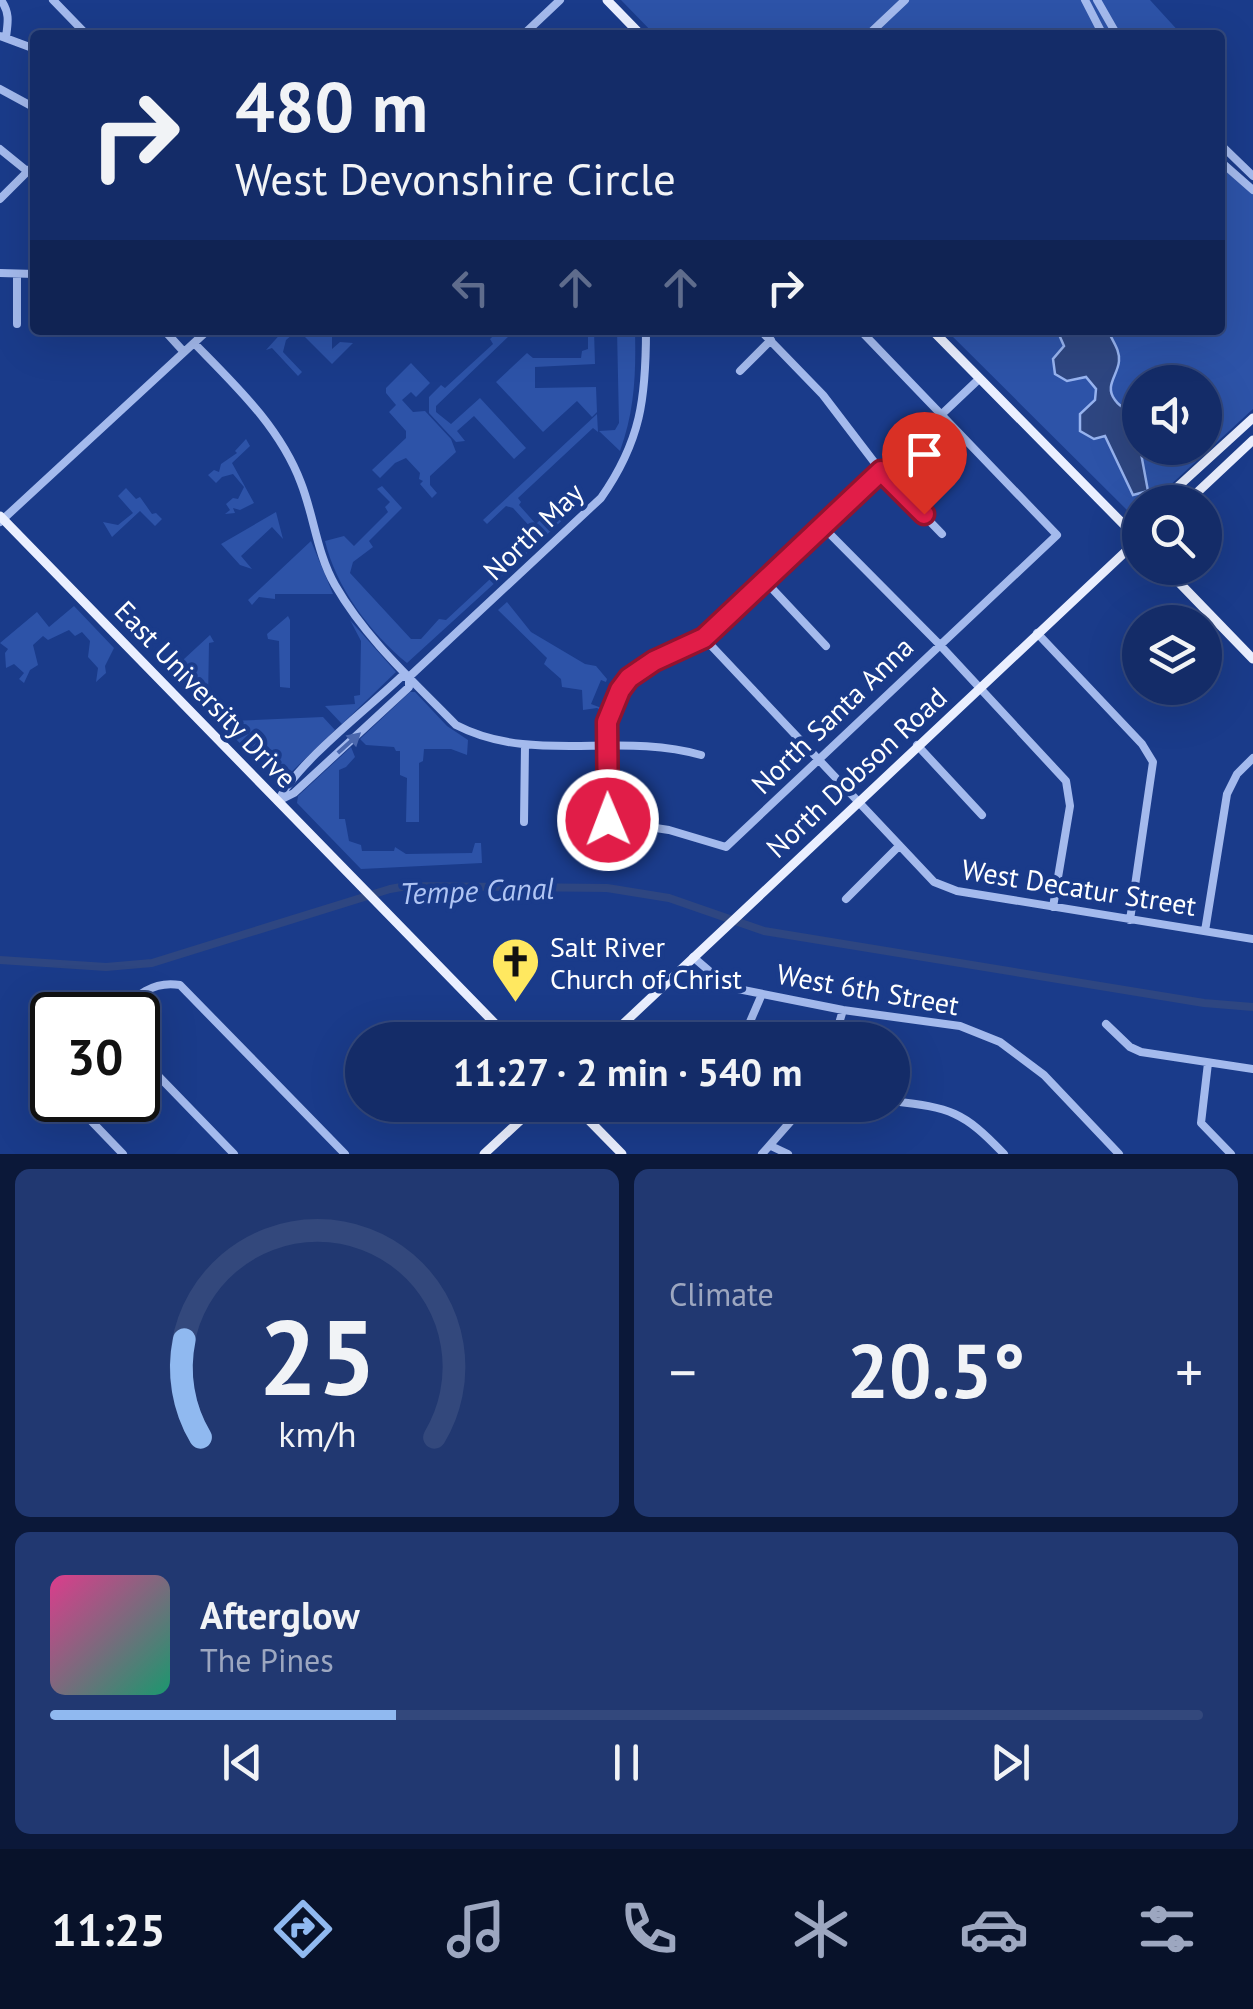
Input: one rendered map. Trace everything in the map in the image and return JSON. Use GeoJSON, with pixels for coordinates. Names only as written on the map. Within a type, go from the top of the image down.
{"type":"FeatureCollection","features":[{"type":"Feature","properties":{"kind":"main road"},"geometry":{"type":"LineString","coordinates":[[607,0],[636,30]]}},
{"type":"Feature","properties":{"kind":"main road"},"geometry":{"type":"LineString","coordinates":[[937,335],[1122,522]]}},
{"type":"Feature","properties":{"kind":"main road"},"geometry":{"type":"LineString","coordinates":[[1180,485],[1253,418]]}},
{"type":"Feature","properties":{"kind":"main road"},"geometry":{"type":"LineString","coordinates":[[1205,485],[1253,440]]}},
{"type":"Feature","properties":{"kind":"main road","name":"East University Drive"},"geometry":{"type":"LineString","coordinates":[[1,519],[494,1022]]}},
{"type":"Feature","properties":{"kind":"main road","name":"North Dobson Road"},"geometry":{"type":"LineString","coordinates":[[625,1022],[1122,555]]}},
{"type":"Feature","properties":{"kind":"main road"},"geometry":{"type":"LineString","coordinates":[[1181,585],[1253,659]]}},
{"type":"Feature","properties":{"kind":"main road"},"geometry":{"type":"LineString","coordinates":[[484,1154],[518,1122]]}},
{"type":"Feature","properties":{"kind":"main road"},"geometry":{"type":"LineString","coordinates":[[591,1122],[622,1154]]}},
{"type":"Feature","properties":{"kind":"street"},"geometry":{"type":"LineString","coordinates":[[2,0],[9,21],[3,36],[30,47]]}},
{"type":"Feature","properties":{"kind":"street"},"geometry":{"type":"LineString","coordinates":[[53,0],[83,30]]}},
{"type":"Feature","properties":{"kind":"street"},"geometry":{"type":"LineString","coordinates":[[528,30],[560,0]]}},
{"type":"Feature","properties":{"kind":"street"},"geometry":{"type":"LineString","coordinates":[[873,30],[905,0]]}},
{"type":"Feature","properties":{"kind":"street"},"geometry":{"type":"LineString","coordinates":[[1086,0],[1101,30]]}},
{"type":"Feature","properties":{"kind":"street"},"geometry":{"type":"LineString","coordinates":[[1097,0],[1115,30]]}},
{"type":"Feature","properties":{"kind":"street"},"geometry":{"type":"LineString","coordinates":[[0,89],[30,105]]}},
{"type":"Feature","properties":{"kind":"street"},"geometry":{"type":"LineString","coordinates":[[0,149],[27,172]]}},
{"type":"Feature","properties":{"kind":"street"},"geometry":{"type":"LineString","coordinates":[[1225,149],[1253,176]]}},
{"type":"Feature","properties":{"kind":"street"},"geometry":{"type":"LineString","coordinates":[[1225,165],[1253,190]]}},
{"type":"Feature","properties":{"kind":"street"},"geometry":{"type":"LineString","coordinates":[[0,198],[30,169]]}},
{"type":"Feature","properties":{"kind":"street"},"geometry":{"type":"LineString","coordinates":[[0,273],[30,274]]}},
{"type":"Feature","properties":{"kind":"street"},"geometry":{"type":"LineString","coordinates":[[17,274],[17,324]]}},
{"type":"Feature","properties":{"kind":"street"},"geometry":{"type":"LineString","coordinates":[[169,335],[184,352]]}},
{"type":"Feature","properties":{"kind":"street"},"geometry":{"type":"LineString","coordinates":[[1,519],[202,335]]}},
{"type":"Feature","properties":{"kind":"street","name":"North May"},"geometry":{"type":"LineString","coordinates":[[278,801],[301,770],[586,514],[613,482],[630,450],[642,414],[646,335]]}},
{"type":"Feature","properties":{"kind":"street"},"geometry":{"type":"LineString","coordinates":[[765,335],[823,395],[881,471],[942,534]]}},
{"type":"Feature","properties":{"kind":"street"},"geometry":{"type":"LineString","coordinates":[[865,335],[941,415]]}},
{"type":"Feature","properties":{"kind":"street"},"geometry":{"type":"LineString","coordinates":[[740,371],[770,340]]}},
{"type":"Feature","properties":{"kind":"street"},"geometry":{"type":"LineString","coordinates":[[194,342],[278,437],[301,483],[328,572],[362,627],[456,725],[496,742],[524,746],[663,747],[702,755]]}},
{"type":"Feature","properties":{"kind":"street"},"geometry":{"type":"LineString","coordinates":[[609,745],[607,722],[612,705],[629,678],[654,661],[704,638],[979,378]]}},
{"type":"Feature","properties":{"kind":"street","name":"North Santa Anna"},"geometry":{"type":"LineString","coordinates":[[609,745],[608,820],[669,830],[726,847],[1057,535],[941,415]]}},
{"type":"Feature","properties":{"kind":"street"},"geometry":{"type":"LineString","coordinates":[[822,526],[939,644],[1069,788],[1070,806],[1052,907]]}},
{"type":"Feature","properties":{"kind":"street"},"geometry":{"type":"LineString","coordinates":[[764,581],[826,646]]}},
{"type":"Feature","properties":{"kind":"street"},"geometry":{"type":"LineString","coordinates":[[1036,633],[1142,744],[1153,762],[1130,920]]}},
{"type":"Feature","properties":{"kind":"street","name":"West Decatur Street"},"geometry":{"type":"LineString","coordinates":[[704,638],[922,872],[947,889],[1253,939]]}},
{"type":"Feature","properties":{"kind":"street"},"geometry":{"type":"LineString","coordinates":[[917,745],[982,814]]}},
{"type":"Feature","properties":{"kind":"street"},"geometry":{"type":"LineString","coordinates":[[524,746],[524,822]]}},
{"type":"Feature","properties":{"kind":"street"},"geometry":{"type":"LineString","coordinates":[[1206,931],[1227,794],[1236,774],[1253,758]]}},
{"type":"Feature","properties":{"kind":"street"},"geometry":{"type":"LineString","coordinates":[[846,899],[898,847]]}},
{"type":"Feature","properties":{"kind":"street","name":"West 6th Street"},"geometry":{"type":"LineString","coordinates":[[693,957],[727,984],[762,994],[960,1026],[1000,1042],[1044,1076],[1119,1154]]}},
{"type":"Feature","properties":{"kind":"street"},"geometry":{"type":"LineString","coordinates":[[145,992],[173,983],[188,992],[346,1154]]}},
{"type":"Feature","properties":{"kind":"street"},"geometry":{"type":"LineString","coordinates":[[750,1022],[762,994]]}},
{"type":"Feature","properties":{"kind":"street"},"geometry":{"type":"LineString","coordinates":[[839,1022],[843,1010]]}},
{"type":"Feature","properties":{"kind":"street"},"geometry":{"type":"LineString","coordinates":[[1106,1024],[1141,1052],[1253,1069]]}},
{"type":"Feature","properties":{"kind":"street"},"geometry":{"type":"LineString","coordinates":[[1208,1063],[1201,1123],[1230,1154]]}},
{"type":"Feature","properties":{"kind":"street"},"geometry":{"type":"LineString","coordinates":[[160,1078],[234,1154]]}},
{"type":"Feature","properties":{"kind":"street"},"geometry":{"type":"LineString","coordinates":[[910,1104],[949,1109],[979,1128],[1004,1154]]}},
{"type":"Feature","properties":{"kind":"street"},"geometry":{"type":"LineString","coordinates":[[93,1122],[124,1154]]}},
{"type":"Feature","properties":{"kind":"street"},"geometry":{"type":"LineString","coordinates":[[762,1154],[790,1122]]}},
{"type":"Feature","properties":{"kind":"street"},"geometry":{"type":"LineString","coordinates":[[771,1146],[788,1154]]}},
{"type":"Feature","properties":{"kind":"shaded area"},"geometry":{"type":"Polygon","coordinates":[[[621,0],[1150,0],[1177,30],[650,30],[621,0]]]}},
{"type":"Feature","properties":{"kind":"shaded area"},"geometry":{"type":"Polygon","coordinates":[[[1225,169],[1253,194],[1253,409],[1222,438],[1222,365],[1122,365],[1122,465],[1192,465],[1170,485],[1122,485],[1122,505],[951,335],[1225,335],[1225,169]]]}},
{"type":"Feature","properties":{"kind":"shaded area"},"geometry":{"type":"Polygon","coordinates":[[[280,335],[292,335],[283,352],[302,372],[298,376],[272,348],[266,350],[280,335]]]}},
{"type":"Feature","properties":{"kind":"shaded area"},"geometry":{"type":"Polygon","coordinates":[[[303,335],[332,335],[332,349],[340,342],[353,343],[332,364],[303,335]]]}},
{"type":"Feature","properties":{"kind":"shaded area"},"geometry":{"type":"Polygon","coordinates":[[[510,335],[436,406],[436,412],[451,424],[480,398],[526,448],[514,459],[474,416],[457,431],[465,441],[456,442],[429,413],[429,397],[441,385],[445,388],[493,344],[493,336],[510,335]]]}},
{"type":"Feature","properties":{"kind":"shaded area"},"geometry":{"type":"Polygon","coordinates":[[[588,335],[594,335],[595,364],[535,367],[535,388],[596,387],[597,412],[592,417],[577,401],[543,432],[496,382],[527,353],[533,358],[581,358],[582,351],[588,349],[588,335]]]}},
{"type":"Feature","properties":{"kind":"shaded area"},"geometry":{"type":"Polygon","coordinates":[[[617,335],[635,335],[634,391],[620,451],[599,431],[615,430],[619,423],[617,335]]]}},
{"type":"Feature","properties":{"kind":"shaded area"},"geometry":{"type":"Polygon","coordinates":[[[1059,335],[1110,335],[1119,357],[1111,385],[1112,395],[1122,407],[1122,465],[1143,465],[1147,485],[1128,485],[1105,436],[1094,439],[1080,431],[1080,414],[1095,400],[1096,389],[1086,377],[1067,381],[1055,374],[1053,359],[1064,346],[1059,335]]]}},
{"type":"Feature","properties":{"kind":"shaded area"},"geometry":{"type":"Polygon","coordinates":[[[411,363],[430,383],[416,397],[411,392],[402,400],[413,412],[425,411],[451,439],[456,452],[430,476],[430,485],[437,493],[432,498],[420,484],[420,473],[406,458],[380,478],[372,470],[406,438],[406,431],[389,412],[396,405],[386,388],[411,363]]]}},
{"type":"Feature","properties":{"kind":"shaded area"},"geometry":{"type":"Polygon","coordinates":[[[597,414],[598,432],[593,428],[518,498],[519,505],[536,524],[541,519],[546,524],[567,504],[573,510],[520,560],[513,552],[533,530],[513,508],[506,506],[487,524],[483,520],[597,414]]]}},
{"type":"Feature","properties":{"kind":"shaded area"},"geometry":{"type":"Polygon","coordinates":[[[246,439],[250,446],[232,463],[254,503],[225,514],[230,510],[226,504],[238,499],[244,487],[233,474],[216,483],[208,475],[214,470],[219,472],[221,464],[237,453],[246,439]]]}},
{"type":"Feature","properties":{"kind":"shaded area"},"geometry":{"type":"Polygon","coordinates":[[[382,486],[402,508],[369,541],[373,547],[353,562],[350,573],[411,639],[421,639],[439,619],[446,620],[503,567],[497,560],[501,558],[509,570],[407,663],[356,608],[337,575],[325,541],[344,536],[354,546],[388,512],[385,507],[390,502],[377,489],[382,486]]]}},
{"type":"Feature","properties":{"kind":"shaded area"},"geometry":{"type":"Polygon","coordinates":[[[126,488],[162,519],[155,526],[140,511],[112,537],[103,522],[118,525],[133,513],[118,496],[126,488]]]}},
{"type":"Feature","properties":{"kind":"shaded area"},"geometry":{"type":"Polygon","coordinates":[[[276,512],[283,539],[272,527],[241,556],[252,569],[240,565],[221,544],[276,512]]]}},
{"type":"Feature","properties":{"kind":"shaded area"},"geometry":{"type":"Polygon","coordinates":[[[311,541],[333,594],[275,594],[275,599],[259,597],[252,605],[248,600],[311,541]]]}},
{"type":"Feature","properties":{"kind":"shaded area"},"geometry":{"type":"Polygon","coordinates":[[[507,602],[531,632],[585,664],[596,666],[607,679],[601,680],[591,704],[604,712],[597,708],[583,710],[582,690],[562,687],[561,679],[544,664],[547,658],[498,610],[507,602]]]}},
{"type":"Feature","properties":{"kind":"shaded area"},"geometry":{"type":"Polygon","coordinates":[[[74,606],[114,648],[105,666],[106,673],[96,682],[98,668],[88,657],[90,641],[82,632],[75,636],[69,630],[48,640],[43,636],[33,645],[38,665],[30,670],[24,683],[19,679],[24,673],[14,664],[6,668],[8,649],[0,643],[37,612],[49,627],[74,606]]]}},
{"type":"Feature","properties":{"kind":"shaded area"},"geometry":{"type":"Polygon","coordinates":[[[288,616],[290,688],[280,687],[279,641],[268,639],[267,634],[288,616]]]}},
{"type":"Feature","properties":{"kind":"shaded area"},"geometry":{"type":"Polygon","coordinates":[[[350,620],[396,672],[342,724],[325,706],[355,704],[354,696],[360,695],[361,641],[350,620]]]}},
{"type":"Feature","properties":{"kind":"shaded area"},"geometry":{"type":"Polygon","coordinates":[[[210,635],[214,642],[209,643],[208,700],[214,700],[217,709],[231,716],[231,721],[323,717],[335,730],[283,780],[276,780],[170,672],[210,635]]]}},
{"type":"Feature","properties":{"kind":"shaded area"},"geometry":{"type":"Polygon","coordinates":[[[410,692],[415,692],[447,726],[468,740],[467,755],[451,749],[424,749],[423,761],[419,763],[419,822],[406,822],[407,778],[400,775],[400,751],[366,745],[360,739],[410,692]]]}},
{"type":"Feature","properties":{"kind":"shaded area"},"geometry":{"type":"Polygon","coordinates":[[[351,747],[355,757],[339,770],[339,819],[345,819],[349,841],[361,845],[362,851],[394,851],[395,847],[406,854],[472,853],[475,843],[481,843],[482,863],[361,869],[297,803],[298,796],[351,747]]]}},
{"type":"Feature","properties":{"kind":"waterway","name":"Tempe Canal"},"geometry":{"type":"LineString","coordinates":[[0,960],[106,967],[152,963],[407,886],[607,888],[669,898],[764,931],[1204,1003],[1253,1007]]}},
{"type":"Feature","properties":{"kind":"place","name":"Salt River Church of Christ"},"geometry":{"type":"Point","coordinates":[515,1004]}},
{"type":"Feature","properties":{"kind":"route"},"geometry":{"type":"LineString","coordinates":[[608,820],[607,722],[612,705],[629,678],[654,661],[704,638],[881,471],[924,514]]}}]}
